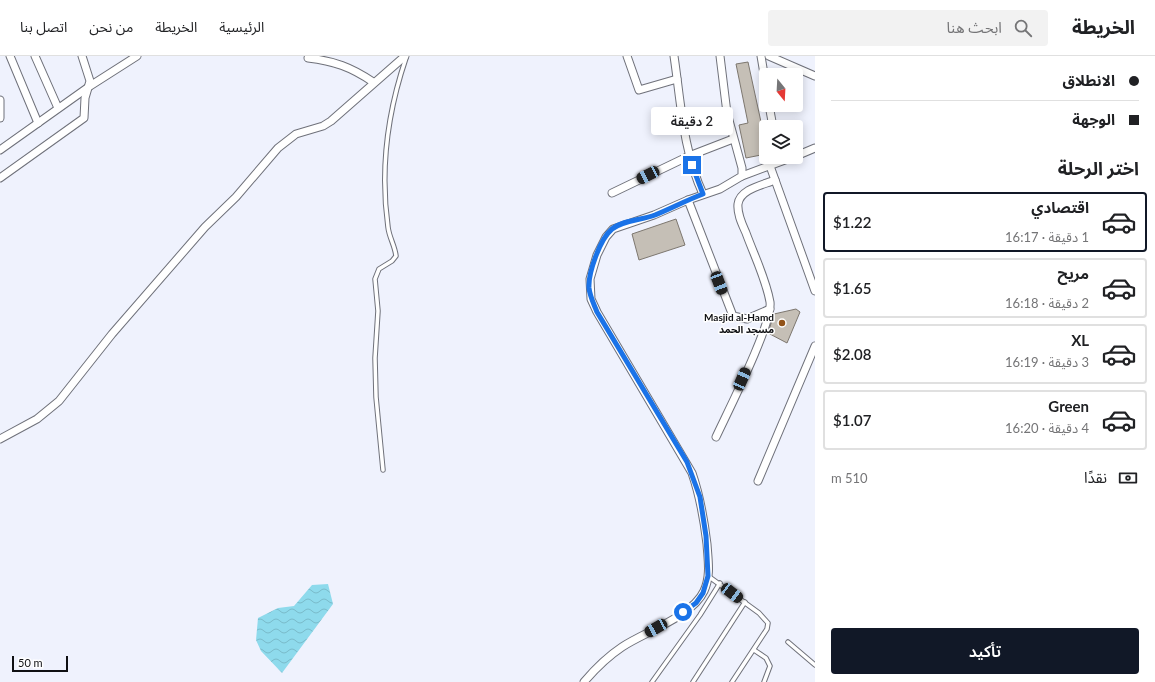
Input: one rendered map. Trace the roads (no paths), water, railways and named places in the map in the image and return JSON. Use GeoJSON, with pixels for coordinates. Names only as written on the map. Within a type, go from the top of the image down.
{"type":"FeatureCollection","features":[{"type":"Feature","properties":{"kind":"street"},"geometry":{"type":"LineString","coordinates":[[10,56],[38,123]]}},
{"type":"Feature","properties":{"kind":"street"},"geometry":{"type":"LineString","coordinates":[[35,56],[58,108]]}},
{"type":"Feature","properties":{"kind":"street"},"geometry":{"type":"LineString","coordinates":[[0,178],[81,120],[85,115],[85,98],[90,86],[89,75],[82,56]]}},
{"type":"Feature","properties":{"kind":"street"},"geometry":{"type":"LineString","coordinates":[[2,146],[137,56]]}},
{"type":"Feature","properties":{"kind":"street"},"geometry":{"type":"LineString","coordinates":[[0,439],[36,419],[59,401],[112,334],[205,227],[236,197],[278,148],[296,134],[318,128],[331,121],[373,82],[406,56]]}},
{"type":"Feature","properties":{"kind":"street"},"geometry":{"type":"LineString","coordinates":[[627,56],[639,90],[678,79]]}},
{"type":"Feature","properties":{"kind":"street"},"geometry":{"type":"LineString","coordinates":[[674,56],[689,156],[694,175],[703,194]]}},
{"type":"Feature","properties":{"kind":"street"},"geometry":{"type":"LineString","coordinates":[[720,56],[721,81],[733,139],[742,168],[742,176]]}},
{"type":"Feature","properties":{"kind":"street"},"geometry":{"type":"LineString","coordinates":[[761,56],[763,68]]}},
{"type":"Feature","properties":{"kind":"street"},"geometry":{"type":"LineString","coordinates":[[769,56],[815,76]]}},
{"type":"Feature","properties":{"kind":"street"},"geometry":{"type":"LineString","coordinates":[[308,58],[325,60],[349,67],[373,82]]}},
{"type":"Feature","properties":{"kind":"street"},"geometry":{"type":"LineString","coordinates":[[0,100],[0,118]]}},
{"type":"Feature","properties":{"kind":"street"},"geometry":{"type":"LineString","coordinates":[[612,193],[689,156],[733,139]]}},
{"type":"Feature","properties":{"kind":"street"},"geometry":{"type":"LineString","coordinates":[[803,153],[815,148]]}},
{"type":"Feature","properties":{"kind":"street"},"geometry":{"type":"LineString","coordinates":[[584,682],[595,669],[617,650],[678,616],[696,603],[703,593],[708,576],[709,564],[700,497],[692,472],[603,322],[592,300],[589,288],[592,268],[606,237],[613,229],[654,215],[703,194],[729,185],[742,176],[773,164]]}},
{"type":"Feature","properties":{"kind":"street"},"geometry":{"type":"LineString","coordinates":[[770,166],[815,291]]}},
{"type":"Feature","properties":{"kind":"street"},"geometry":{"type":"LineString","coordinates":[[716,437],[759,342],[770,309],[768,293],[741,221],[738,205],[742,196],[746,192],[775,180]]}},
{"type":"Feature","properties":{"kind":"street"},"geometry":{"type":"LineString","coordinates":[[688,200],[733,316],[747,319],[770,309]]}},
{"type":"Feature","properties":{"kind":"street"},"geometry":{"type":"LineString","coordinates":[[758,480],[815,348]]}},
{"type":"Feature","properties":{"kind":"lane"},"geometry":{"type":"LineString","coordinates":[[382,470],[376,397],[375,358],[378,311],[375,279],[379,269],[392,261],[396,256],[388,227],[385,174],[390,117],[395,90],[406,56]]}},
{"type":"Feature","properties":{"kind":"lane"},"geometry":{"type":"LineString","coordinates":[[708,576],[745,602],[764,617],[768,623],[767,629],[732,682]]}},
{"type":"Feature","properties":{"kind":"lane"},"geometry":{"type":"LineString","coordinates":[[652,682],[692,627],[720,583]]}},
{"type":"Feature","properties":{"kind":"lane"},"geometry":{"type":"LineString","coordinates":[[693,682],[745,602]]}},
{"type":"Feature","properties":{"kind":"lane"},"geometry":{"type":"LineString","coordinates":[[788,642],[815,665]]}},
{"type":"Feature","properties":{"kind":"lane"},"geometry":{"type":"LineString","coordinates":[[754,650],[766,658],[770,666],[764,682]]}},
{"type":"Feature","properties":{"kind":"water"},"geometry":{"type":"Polygon","coordinates":[[[328,584],[333,604],[282,673],[261,651],[256,640],[258,618],[278,608],[294,606],[312,585],[328,584]]]}},
{"type":"Feature","properties":{"kind":"place","name":"Masjid al-Hamd مسجد الحمد"},"geometry":{"type":"Point","coordinates":[782,323]}}]}
